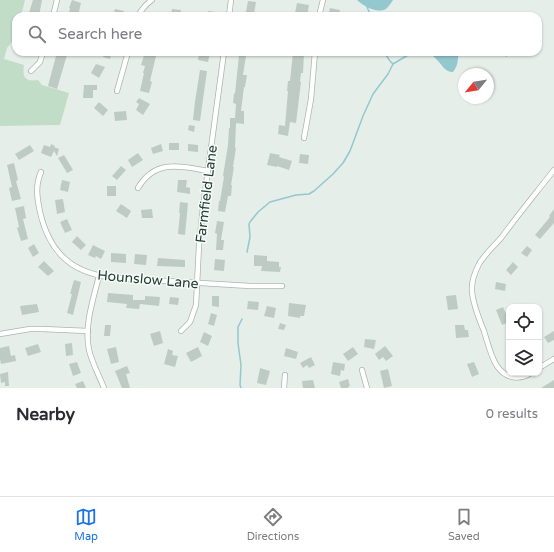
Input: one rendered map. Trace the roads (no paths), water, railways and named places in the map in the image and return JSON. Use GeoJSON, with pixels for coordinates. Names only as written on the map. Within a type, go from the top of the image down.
{"type":"FeatureCollection","features":[{"type":"Feature","properties":{"kind":"street"},"geometry":{"type":"LineString","coordinates":[[53,12],[57,0]]}},
{"type":"Feature","properties":{"kind":"street"},"geometry":{"type":"LineString","coordinates":[[140,12],[152,0]]}},
{"type":"Feature","properties":{"kind":"street"},"geometry":{"type":"LineString","coordinates":[[230,12],[232,0]]}},
{"type":"Feature","properties":{"kind":"street"},"geometry":{"type":"LineString","coordinates":[[320,12],[323,0]]}},
{"type":"Feature","properties":{"kind":"street"},"geometry":{"type":"LineString","coordinates":[[32,71],[40,62],[42,56]]}},
{"type":"Feature","properties":{"kind":"street"},"geometry":{"type":"LineString","coordinates":[[117,91],[127,56]]}},
{"type":"Feature","properties":{"kind":"street","name":"Farmfield Lane"},"geometry":{"type":"LineString","coordinates":[[181,331],[190,322],[195,310],[201,229],[223,56]]}},
{"type":"Feature","properties":{"kind":"street"},"geometry":{"type":"LineString","coordinates":[[304,138],[311,99],[315,56]]}},
{"type":"Feature","properties":{"kind":"street"},"geometry":{"type":"LineString","coordinates":[[138,188],[149,175],[161,168],[178,166],[208,170]]}},
{"type":"Feature","properties":{"kind":"street"},"geometry":{"type":"LineString","coordinates":[[506,375],[497,366],[481,324],[473,296],[472,285],[480,262],[554,170]]}},
{"type":"Feature","properties":{"kind":"street","name":"Hounslow Lane"},"geometry":{"type":"LineString","coordinates":[[41,172],[37,190],[44,226],[51,242],[62,257],[88,273],[118,278],[282,286]]}},
{"type":"Feature","properties":{"kind":"street"},"geometry":{"type":"LineString","coordinates":[[99,276],[88,323],[88,338],[90,354],[104,388]]}},
{"type":"Feature","properties":{"kind":"street"},"geometry":{"type":"LineString","coordinates":[[0,334],[42,329],[88,331]]}},
{"type":"Feature","properties":{"kind":"street"},"geometry":{"type":"LineString","coordinates":[[542,366],[554,358]]}},
{"type":"Feature","properties":{"kind":"street"},"geometry":{"type":"LineString","coordinates":[[362,370],[368,388]]}},
{"type":"Feature","properties":{"kind":"street"},"geometry":{"type":"LineString","coordinates":[[284,388],[285,375]]}},
{"type":"Feature","properties":{"kind":"street"},"geometry":{"type":"LineString","coordinates":[[508,376],[515,378],[527,376]]}},
{"type":"Feature","properties":{"kind":"water"},"geometry":{"type":"Polygon","coordinates":[[[357,0],[393,0],[387,8],[380,11],[371,9],[357,0]]]}},
{"type":"Feature","properties":{"kind":"water"},"geometry":{"type":"Polygon","coordinates":[[[433,56],[458,56],[457,65],[453,72],[446,70],[433,56]]]}},
{"type":"Feature","properties":{"kind":"waterway"},"geometry":{"type":"LineString","coordinates":[[368,5],[367,7],[369,12]]}},
{"type":"Feature","properties":{"kind":"waterway"},"geometry":{"type":"LineString","coordinates":[[387,56],[393,64]]}},
{"type":"Feature","properties":{"kind":"waterway"},"geometry":{"type":"LineString","coordinates":[[247,252],[250,237],[249,224],[258,212],[270,202],[296,195],[309,194],[333,174],[343,163],[350,151],[373,94],[388,74],[393,64],[406,56]]}},
{"type":"Feature","properties":{"kind":"waterway"},"geometry":{"type":"LineString","coordinates":[[241,388],[238,327],[242,319]]}}]}
